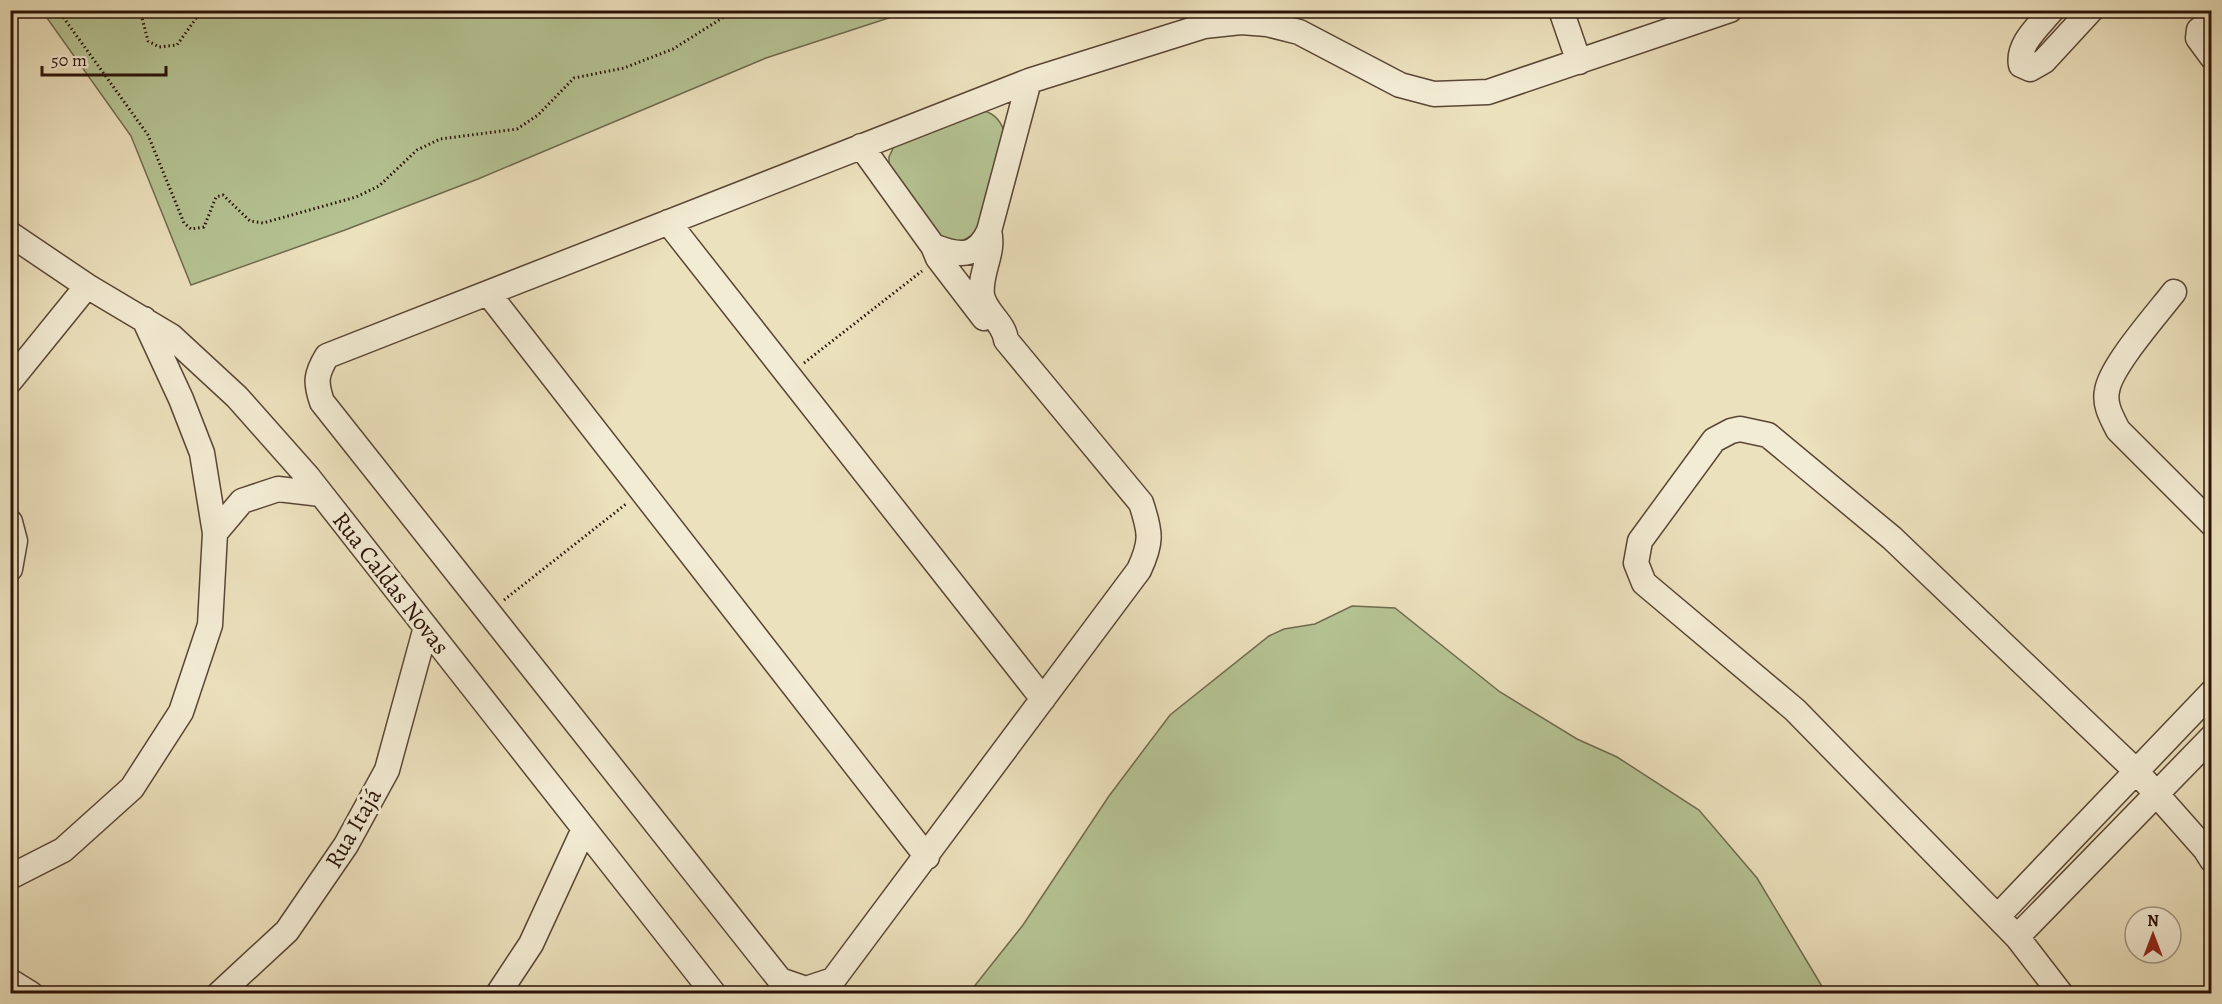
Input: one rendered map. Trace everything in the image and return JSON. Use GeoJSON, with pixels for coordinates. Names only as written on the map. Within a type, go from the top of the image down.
{"type":"FeatureCollection","features":[{"type":"Feature","properties":{"kind":"street"},"geometry":{"type":"LineString","coordinates":[[1561,10],[1579,62]]}},
{"type":"Feature","properties":{"kind":"street"},"geometry":{"type":"LineString","coordinates":[[861,146],[998,337],[1006,340],[1141,503],[1149,527],[1148,551],[1139,570],[833,980],[806,989],[780,980],[322,402],[318,389],[318,372],[327,356],[861,146],[1029,81],[1204,26],[1241,22],[1267,24],[1299,32],[1400,85],[1434,94],[1488,92],[1730,10]]}},
{"type":"Feature","properties":{"kind":"street"},"geometry":{"type":"LineString","coordinates":[[2052,10],[2023,46],[2019,56],[2021,65],[2030,69],[2044,61],[2091,10]]}},
{"type":"Feature","properties":{"kind":"street"},"geometry":{"type":"LineString","coordinates":[[2211,20],[2199,30],[2198,38],[2211,57]]}},
{"type":"Feature","properties":{"kind":"street"},"geometry":{"type":"LineString","coordinates":[[936,252],[972,253],[984,243],[1029,81]]}},
{"type":"Feature","properties":{"kind":"street"},"geometry":{"type":"LineString","coordinates":[[668,222],[1043,699]]}},
{"type":"Feature","properties":{"kind":"street"},"geometry":{"type":"LineString","coordinates":[[989,231],[992,243],[982,283],[982,294],[984,302],[1005,333],[1006,340]]}},
{"type":"Feature","properties":{"kind":"street","name":"Rua Caldas Novas"},"geometry":{"type":"LineString","coordinates":[[10,234],[87,286],[171,336],[237,397],[321,494],[714,993]]}},
{"type":"Feature","properties":{"kind":"street"},"geometry":{"type":"LineString","coordinates":[[10,381],[87,286]]}},
{"type":"Feature","properties":{"kind":"street"},"geometry":{"type":"LineString","coordinates":[[2174,292],[2112,374],[2106,392],[2108,412],[2118,430],[2211,524]]}},
{"type":"Feature","properties":{"kind":"street"},"geometry":{"type":"LineString","coordinates":[[488,293],[927,857]]}},
{"type":"Feature","properties":{"kind":"street"},"geometry":{"type":"LineString","coordinates":[[10,877],[63,850],[132,788],[182,712],[210,625],[215,533],[202,453],[181,399],[144,319]]}},
{"type":"Feature","properties":{"kind":"street"},"geometry":{"type":"LineString","coordinates":[[2061,993],[1998,916],[1795,710],[1644,583],[1636,563],[1640,541],[1714,440],[1740,429],[1768,435],[1892,538],[2136,771],[2205,849],[2211,860]]}},
{"type":"Feature","properties":{"kind":"street"},"geometry":{"type":"LineString","coordinates":[[215,533],[242,501],[278,489],[321,494]]}},
{"type":"Feature","properties":{"kind":"street"},"geometry":{"type":"LineString","coordinates":[[10,522],[15,541],[10,569]]}},
{"type":"Feature","properties":{"kind":"street","name":"Rua Itajá"},"geometry":{"type":"LineString","coordinates":[[219,993],[287,930],[346,845],[387,770],[426,627]]}},
{"type":"Feature","properties":{"kind":"street"},"geometry":{"type":"LineString","coordinates":[[1998,916],[2211,692]]}},
{"type":"Feature","properties":{"kind":"street"},"geometry":{"type":"LineString","coordinates":[[2017,937],[2211,737]]}},
{"type":"Feature","properties":{"kind":"street"},"geometry":{"type":"LineString","coordinates":[[498,993],[531,944],[584,829]]}},
{"type":"Feature","properties":{"kind":"street"},"geometry":{"type":"LineString","coordinates":[[10,981],[31,993]]}},
{"type":"Feature","properties":{"kind":"path"},"geometry":{"type":"LineString","coordinates":[[58,10],[148,135],[184,224],[191,229],[204,227],[216,197],[223,195],[250,221],[263,224],[356,197],[379,186],[417,150],[440,139],[517,129],[538,115],[574,78],[624,68],[673,49],[735,10]]}},
{"type":"Feature","properties":{"kind":"path"},"geometry":{"type":"LineString","coordinates":[[140,10],[148,41],[159,48],[177,45],[202,10]]}},
{"type":"Feature","properties":{"kind":"path"},"geometry":{"type":"LineString","coordinates":[[788,375],[936,252]]}},
{"type":"Feature","properties":{"kind":"path"},"geometry":{"type":"LineString","coordinates":[[489,612],[643,492]]}},
{"type":"Feature","properties":{"kind":"green space"},"geometry":{"type":"Polygon","coordinates":[[[42,11],[910,11],[766,58],[478,179],[191,285],[131,136],[42,11]]]}},
{"type":"Feature","properties":{"kind":"green space"},"geometry":{"type":"Polygon","coordinates":[[[980,110],[989,112],[995,117],[1004,131],[982,226],[971,236],[953,242],[938,234],[889,165],[889,157],[895,144],[980,110]]]}},
{"type":"Feature","properties":{"kind":"green space"},"geometry":{"type":"Polygon","coordinates":[[[1352,606],[1395,608],[1500,692],[1577,739],[1617,757],[1699,810],[1757,878],[1826,993],[969,993],[1023,925],[1109,796],[1170,715],[1269,636],[1284,629],[1315,624],[1352,606]]]}}]}
